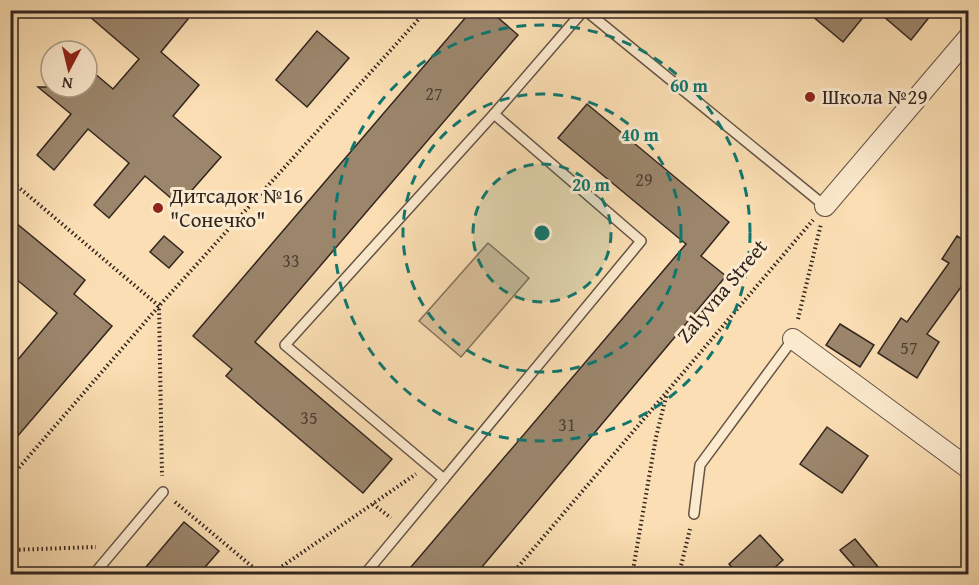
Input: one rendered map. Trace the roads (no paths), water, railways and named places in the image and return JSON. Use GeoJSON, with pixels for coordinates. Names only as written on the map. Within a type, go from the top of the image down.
{"type":"FeatureCollection","features":[{"type":"Feature","properties":{"kind":"street"},"geometry":{"type":"LineString","coordinates":[[825,206],[969,38]]}},
{"type":"Feature","properties":{"kind":"street"},"geometry":{"type":"LineString","coordinates":[[793,339],[969,468]]}},
{"type":"Feature","properties":{"kind":"lane"},"geometry":{"type":"LineString","coordinates":[[444,479],[285,345],[495,114],[584,10],[825,206]]}},
{"type":"Feature","properties":{"kind":"lane"},"geometry":{"type":"LineString","coordinates":[[364,574],[641,241],[495,114]]}},
{"type":"Feature","properties":{"kind":"lane"},"geometry":{"type":"LineString","coordinates":[[694,514],[700,465],[793,339]]}},
{"type":"Feature","properties":{"kind":"lane"},"geometry":{"type":"LineString","coordinates":[[94,574],[163,492]]}},
{"type":"Feature","properties":{"kind":"place","name":"Школа №29"},"geometry":{"type":"Point","coordinates":[810,97]}},
{"type":"Feature","properties":{"kind":"place","name":"Дитсадок №16 \"Сонечко\""},"geometry":{"type":"Point","coordinates":[158,208]}}]}
